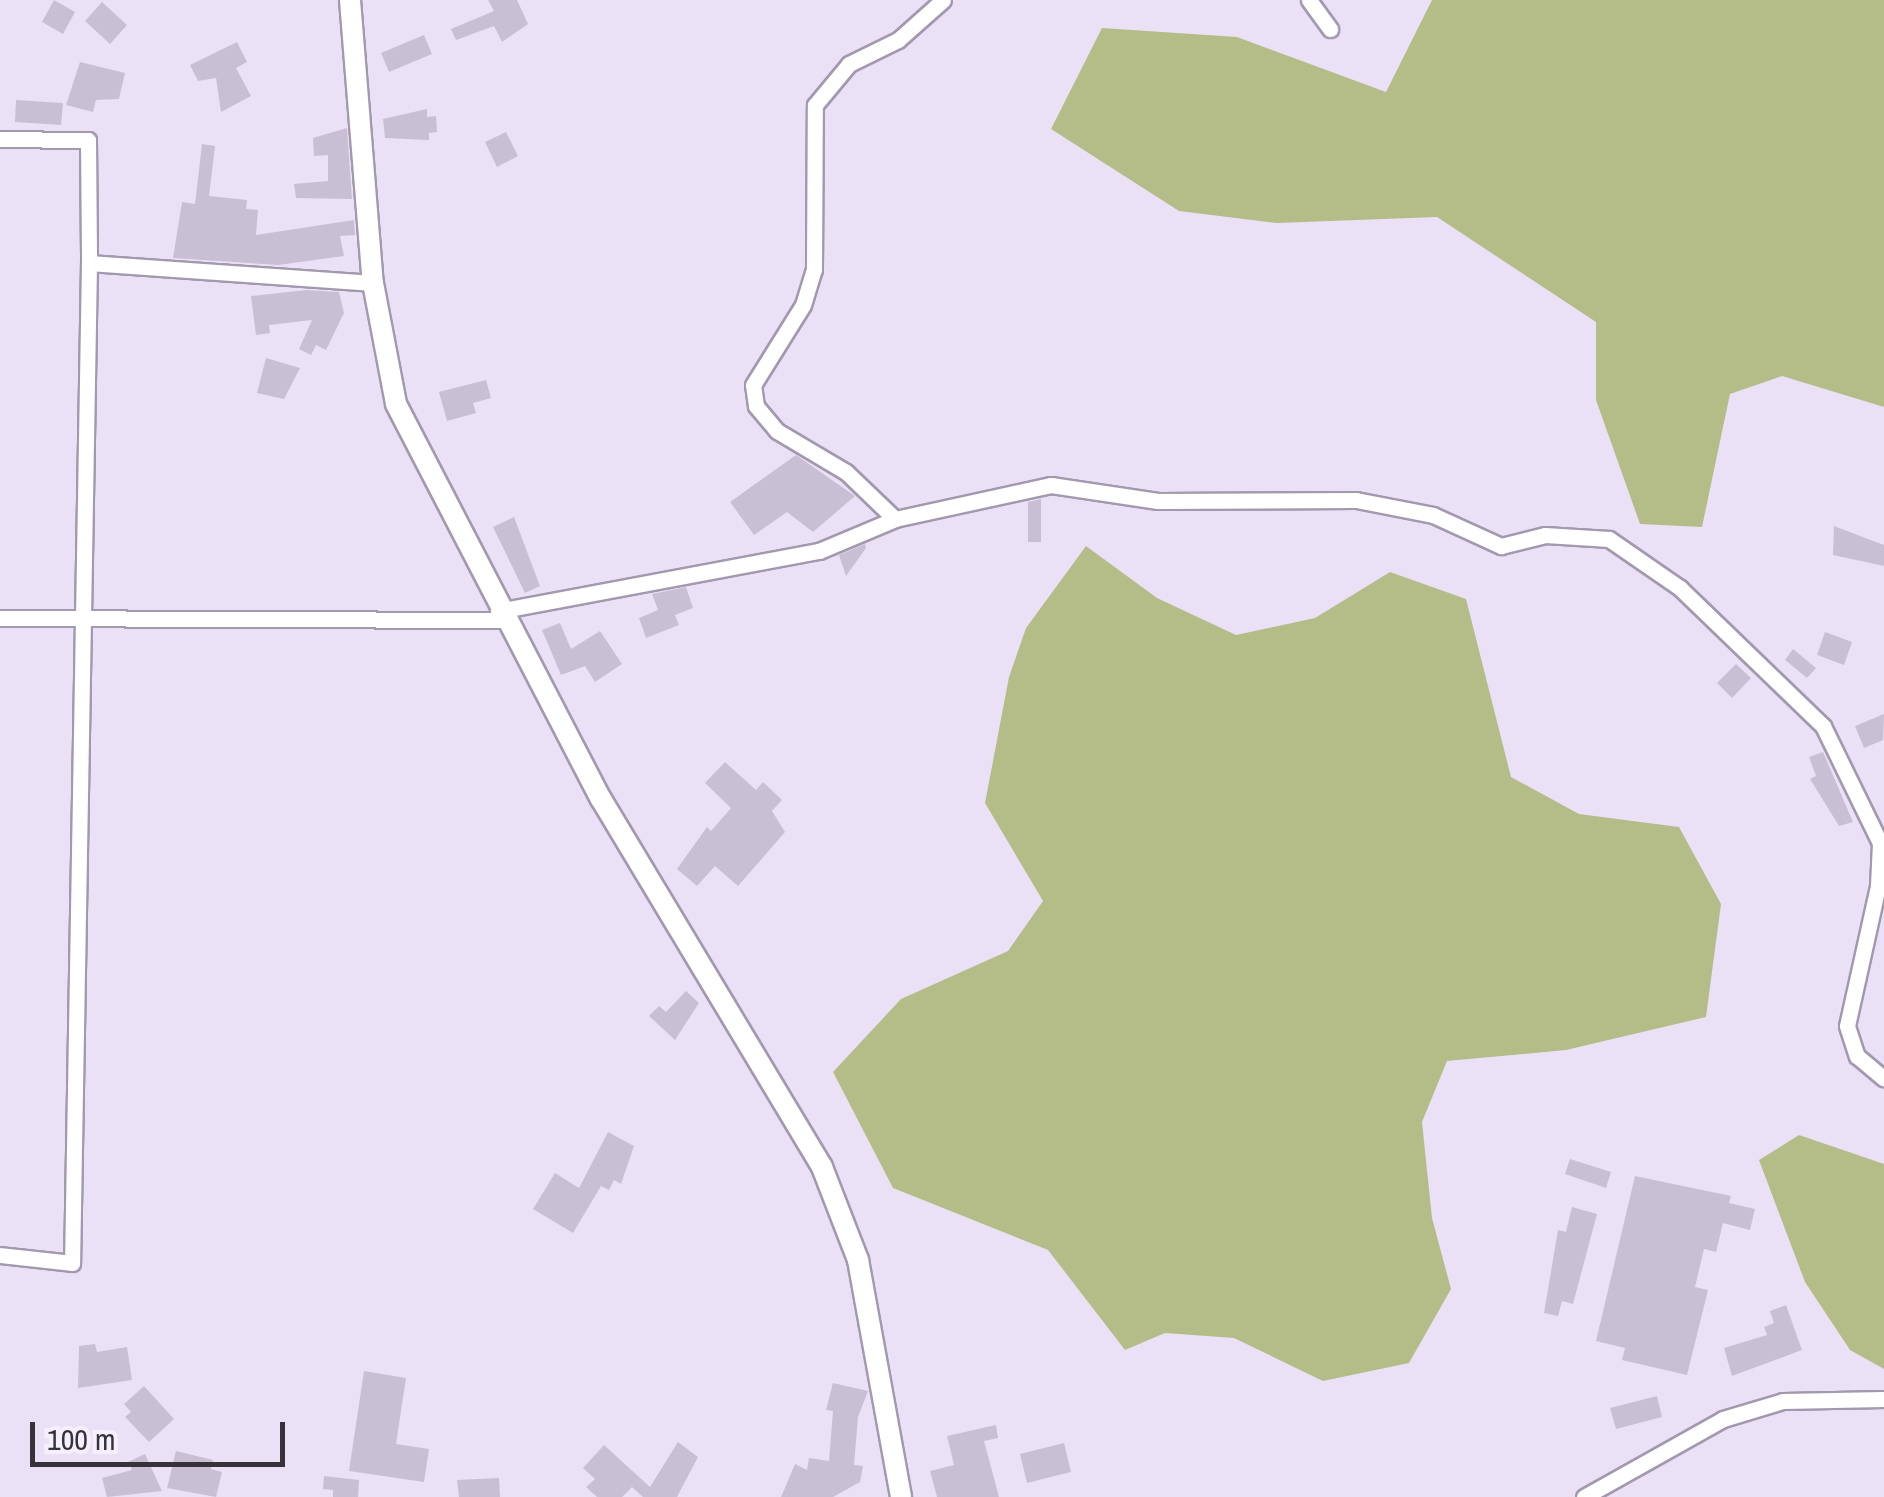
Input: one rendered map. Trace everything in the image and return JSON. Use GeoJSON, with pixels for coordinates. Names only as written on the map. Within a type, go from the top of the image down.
{"type":"FeatureCollection","features":[{"type":"Feature","properties":{"kind":"street"},"geometry":{"type":"LineString","coordinates":[[350,0],[373,283],[396,404],[501,615],[601,799],[822,1167],[858,1260],[901,1497]]}},
{"type":"Feature","properties":{"kind":"street"},"geometry":{"type":"LineString","coordinates":[[895,518],[846,472],[777,430],[756,406],[753,385],[803,306],[814,270],[815,105],[849,64],[898,40],[943,0]]}},
{"type":"Feature","properties":{"kind":"street"},"geometry":{"type":"LineString","coordinates":[[1309,0],[1330,29]]}},
{"type":"Feature","properties":{"kind":"street"},"geometry":{"type":"LineString","coordinates":[[0,139],[88,140],[89,263],[72,1263],[0,1256]]}},
{"type":"Feature","properties":{"kind":"street"},"geometry":{"type":"LineString","coordinates":[[89,263],[373,283]]}},
{"type":"Feature","properties":{"kind":"street"},"geometry":{"type":"LineString","coordinates":[[0,618],[501,615],[819,551],[895,518],[1051,485],[1158,502],[1356,500],[1434,515],[1501,546],[1545,536],[1609,539],[1680,588],[1823,726],[1882,840],[1878,886],[1847,1026],[1857,1056],[1884,1078]]}},
{"type":"Feature","properties":{"kind":"street"},"geometry":{"type":"LineString","coordinates":[[1584,1497],[1723,1419],[1783,1401],[1884,1399]]}},
{"type":"Feature","properties":{"kind":"green space"},"geometry":{"type":"Polygon","coordinates":[[[1432,0],[1884,0],[1884,407],[1782,376],[1730,394],[1702,527],[1640,524],[1596,400],[1596,322],[1437,217],[1277,223],[1179,211],[1051,129],[1102,28],[1237,37],[1386,92],[1432,0]]]}},
{"type":"Feature","properties":{"kind":"green space"},"geometry":{"type":"Polygon","coordinates":[[[1086,546],[1157,598],[1236,635],[1315,618],[1390,572],[1466,599],[1511,777],[1579,814],[1679,827],[1721,904],[1706,1017],[1566,1050],[1447,1061],[1422,1122],[1432,1218],[1451,1289],[1409,1363],[1323,1381],[1234,1338],[1165,1333],[1125,1350],[1048,1250],[893,1188],[833,1072],[901,999],[1008,951],[1043,901],[985,803],[1009,677],[1026,628],[1086,546]]]}},
{"type":"Feature","properties":{"kind":"green space"},"geometry":{"type":"Polygon","coordinates":[[[1799,1135],[1884,1164],[1884,1369],[1850,1350],[1805,1282],[1759,1160],[1799,1135]]]}},
{"type":"Feature","properties":{"kind":"building"},"geometry":{"type":"Polygon","coordinates":[[[54,0],[75,12],[63,34],[42,22],[54,0]]]}},
{"type":"Feature","properties":{"kind":"building"},"geometry":{"type":"Polygon","coordinates":[[[488,0],[517,0],[528,24],[502,42],[494,26],[456,40],[451,29],[494,11],[488,0]]]}},
{"type":"Feature","properties":{"kind":"building"},"geometry":{"type":"Polygon","coordinates":[[[102,2],[127,25],[110,44],[85,21],[102,2]]]}},
{"type":"Feature","properties":{"kind":"building"},"geometry":{"type":"Polygon","coordinates":[[[424,35],[432,54],[389,72],[381,53],[424,35]]]}},
{"type":"Feature","properties":{"kind":"building"},"geometry":{"type":"Polygon","coordinates":[[[237,42],[247,62],[236,68],[251,96],[221,112],[216,78],[198,81],[190,65],[237,42]]]}},
{"type":"Feature","properties":{"kind":"building"},"geometry":{"type":"Polygon","coordinates":[[[80,62],[125,73],[119,99],[96,100],[93,112],[66,105],[80,62]]]}},
{"type":"Feature","properties":{"kind":"building"},"geometry":{"type":"Polygon","coordinates":[[[16,100],[63,103],[61,125],[15,122],[16,100]]]}},
{"type":"Feature","properties":{"kind":"building"},"geometry":{"type":"Polygon","coordinates":[[[427,109],[427,117],[436,116],[437,132],[429,133],[429,140],[385,138],[383,119],[427,109]]]}},
{"type":"Feature","properties":{"kind":"building"},"geometry":{"type":"Polygon","coordinates":[[[347,128],[352,199],[296,198],[294,184],[328,181],[328,155],[314,156],[313,138],[347,128]]]}},
{"type":"Feature","properties":{"kind":"building"},"geometry":{"type":"Polygon","coordinates":[[[506,132],[518,156],[497,167],[485,142],[506,132]]]}},
{"type":"Feature","properties":{"kind":"building"},"geometry":{"type":"Polygon","coordinates":[[[202,144],[215,146],[209,196],[247,200],[246,209],[258,210],[256,235],[354,220],[355,235],[340,236],[344,256],[278,265],[173,258],[182,202],[195,204],[202,144]]]}},
{"type":"Feature","properties":{"kind":"building"},"geometry":{"type":"Polygon","coordinates":[[[306,290],[339,292],[344,313],[326,350],[316,345],[311,355],[299,349],[312,320],[269,325],[270,333],[256,335],[251,296],[306,290]]]}},
{"type":"Feature","properties":{"kind":"building"},"geometry":{"type":"Polygon","coordinates":[[[266,358],[300,368],[284,399],[257,393],[266,358]]]}},
{"type":"Feature","properties":{"kind":"building"},"geometry":{"type":"Polygon","coordinates":[[[486,380],[491,398],[473,403],[476,413],[447,421],[439,392],[486,380]]]}},
{"type":"Feature","properties":{"kind":"building"},"geometry":{"type":"Polygon","coordinates":[[[796,455],[855,496],[813,532],[787,512],[754,535],[730,502],[796,455]]]}},
{"type":"Feature","properties":{"kind":"building"},"geometry":{"type":"Polygon","coordinates":[[[1041,499],[1041,542],[1028,542],[1028,502],[1041,499]]]}},
{"type":"Feature","properties":{"kind":"building"},"geometry":{"type":"Polygon","coordinates":[[[514,517],[540,586],[525,593],[493,527],[514,517]]]}},
{"type":"Feature","properties":{"kind":"building"},"geometry":{"type":"Polygon","coordinates":[[[1834,526],[1884,545],[1884,566],[1833,555],[1834,526]]]}},
{"type":"Feature","properties":{"kind":"building"},"geometry":{"type":"Polygon","coordinates":[[[865,544],[866,548],[846,576],[839,555],[865,544]]]}},
{"type":"Feature","properties":{"kind":"building"},"geometry":{"type":"Polygon","coordinates":[[[686,587],[693,608],[675,615],[679,625],[646,638],[639,618],[658,610],[652,594],[686,587]]]}},
{"type":"Feature","properties":{"kind":"building"},"geometry":{"type":"Polygon","coordinates":[[[560,623],[571,649],[600,631],[622,664],[595,682],[585,666],[561,675],[542,630],[560,623]]]}},
{"type":"Feature","properties":{"kind":"building"},"geometry":{"type":"Polygon","coordinates":[[[1825,632],[1852,642],[1844,665],[1817,655],[1825,632]]]}},
{"type":"Feature","properties":{"kind":"building"},"geometry":{"type":"Polygon","coordinates":[[[1793,649],[1816,668],[1807,678],[1785,660],[1793,649]]]}},
{"type":"Feature","properties":{"kind":"building"},"geometry":{"type":"Polygon","coordinates":[[[1736,664],[1751,678],[1732,698],[1717,683],[1736,664]]]}},
{"type":"Feature","properties":{"kind":"building"},"geometry":{"type":"Polygon","coordinates":[[[1884,714],[1883,740],[1864,748],[1855,726],[1884,714]]]}},
{"type":"Feature","properties":{"kind":"building"},"geometry":{"type":"Polygon","coordinates":[[[1823,752],[1853,822],[1839,826],[1810,779],[1816,776],[1809,757],[1823,752]]]}},
{"type":"Feature","properties":{"kind":"building"},"geometry":{"type":"Polygon","coordinates":[[[725,762],[756,790],[763,782],[782,800],[772,811],[785,832],[738,886],[715,866],[697,886],[677,869],[707,827],[711,831],[731,808],[705,783],[725,762]]]}},
{"type":"Feature","properties":{"kind":"building"},"geometry":{"type":"Polygon","coordinates":[[[686,991],[699,1003],[675,1040],[649,1016],[659,1006],[666,1012],[686,991]]]}},
{"type":"Feature","properties":{"kind":"building"},"geometry":{"type":"Polygon","coordinates":[[[608,1132],[634,1146],[621,1184],[614,1180],[609,1190],[601,1186],[573,1233],[533,1209],[555,1173],[579,1188],[608,1132]]]}},
{"type":"Feature","properties":{"kind":"building"},"geometry":{"type":"Polygon","coordinates":[[[1570,1159],[1611,1172],[1606,1188],[1565,1174],[1570,1159]]]}},
{"type":"Feature","properties":{"kind":"building"},"geometry":{"type":"Polygon","coordinates":[[[1635,1176],[1731,1196],[1729,1203],[1755,1209],[1750,1230],[1723,1223],[1716,1252],[1704,1249],[1695,1287],[1708,1290],[1687,1375],[1622,1360],[1625,1348],[1596,1341],[1635,1176]]]}},
{"type":"Feature","properties":{"kind":"building"},"geometry":{"type":"Polygon","coordinates":[[[1572,1207],[1597,1214],[1573,1304],[1562,1301],[1558,1316],[1544,1313],[1558,1230],[1566,1232],[1572,1207]]]}},
{"type":"Feature","properties":{"kind":"building"},"geometry":{"type":"Polygon","coordinates":[[[1786,1305],[1802,1350],[1732,1376],[1724,1348],[1767,1335],[1764,1327],[1774,1323],[1770,1311],[1786,1305]]]}},
{"type":"Feature","properties":{"kind":"building"},"geometry":{"type":"Polygon","coordinates":[[[95,1344],[97,1352],[127,1347],[132,1380],[78,1388],[79,1346],[95,1344]]]}},
{"type":"Feature","properties":{"kind":"building"},"geometry":{"type":"Polygon","coordinates":[[[364,1371],[406,1378],[396,1444],[429,1449],[424,1482],[349,1471],[364,1371]]]}},
{"type":"Feature","properties":{"kind":"building"},"geometry":{"type":"Polygon","coordinates":[[[833,1383],[868,1391],[858,1417],[854,1465],[863,1466],[860,1482],[833,1497],[781,1497],[795,1464],[807,1470],[809,1458],[829,1461],[833,1411],[826,1410],[833,1383]]]}},
{"type":"Feature","properties":{"kind":"building"},"geometry":{"type":"Polygon","coordinates":[[[144,1386],[174,1419],[149,1442],[125,1417],[131,1412],[124,1404],[144,1386]]]}},
{"type":"Feature","properties":{"kind":"building"},"geometry":{"type":"Polygon","coordinates":[[[1657,1396],[1662,1417],[1616,1429],[1610,1408],[1657,1396]]]}},
{"type":"Feature","properties":{"kind":"building"},"geometry":{"type":"Polygon","coordinates":[[[996,1425],[998,1438],[984,1441],[999,1497],[937,1497],[930,1471],[954,1465],[947,1436],[996,1425]]]}},
{"type":"Feature","properties":{"kind":"building"},"geometry":{"type":"Polygon","coordinates":[[[678,1442],[698,1457],[677,1497],[643,1497],[632,1487],[622,1497],[597,1497],[586,1487],[595,1479],[583,1468],[604,1445],[650,1487],[678,1442]]]}},
{"type":"Feature","properties":{"kind":"building"},"geometry":{"type":"Polygon","coordinates":[[[1064,1443],[1071,1472],[1027,1483],[1020,1454],[1064,1443]]]}},
{"type":"Feature","properties":{"kind":"building"},"geometry":{"type":"Polygon","coordinates":[[[176,1451],[213,1460],[211,1469],[222,1472],[216,1497],[167,1488],[176,1451]]]}},
{"type":"Feature","properties":{"kind":"building"},"geometry":{"type":"Polygon","coordinates":[[[145,1454],[162,1491],[107,1497],[102,1478],[132,1470],[128,1462],[145,1454]]]}},
{"type":"Feature","properties":{"kind":"building"},"geometry":{"type":"Polygon","coordinates":[[[324,1476],[359,1480],[358,1497],[333,1497],[333,1490],[323,1489],[324,1476]]]}},
{"type":"Feature","properties":{"kind":"building"},"geometry":{"type":"Polygon","coordinates":[[[499,1478],[500,1497],[459,1497],[457,1480],[499,1478]]]}}]}
